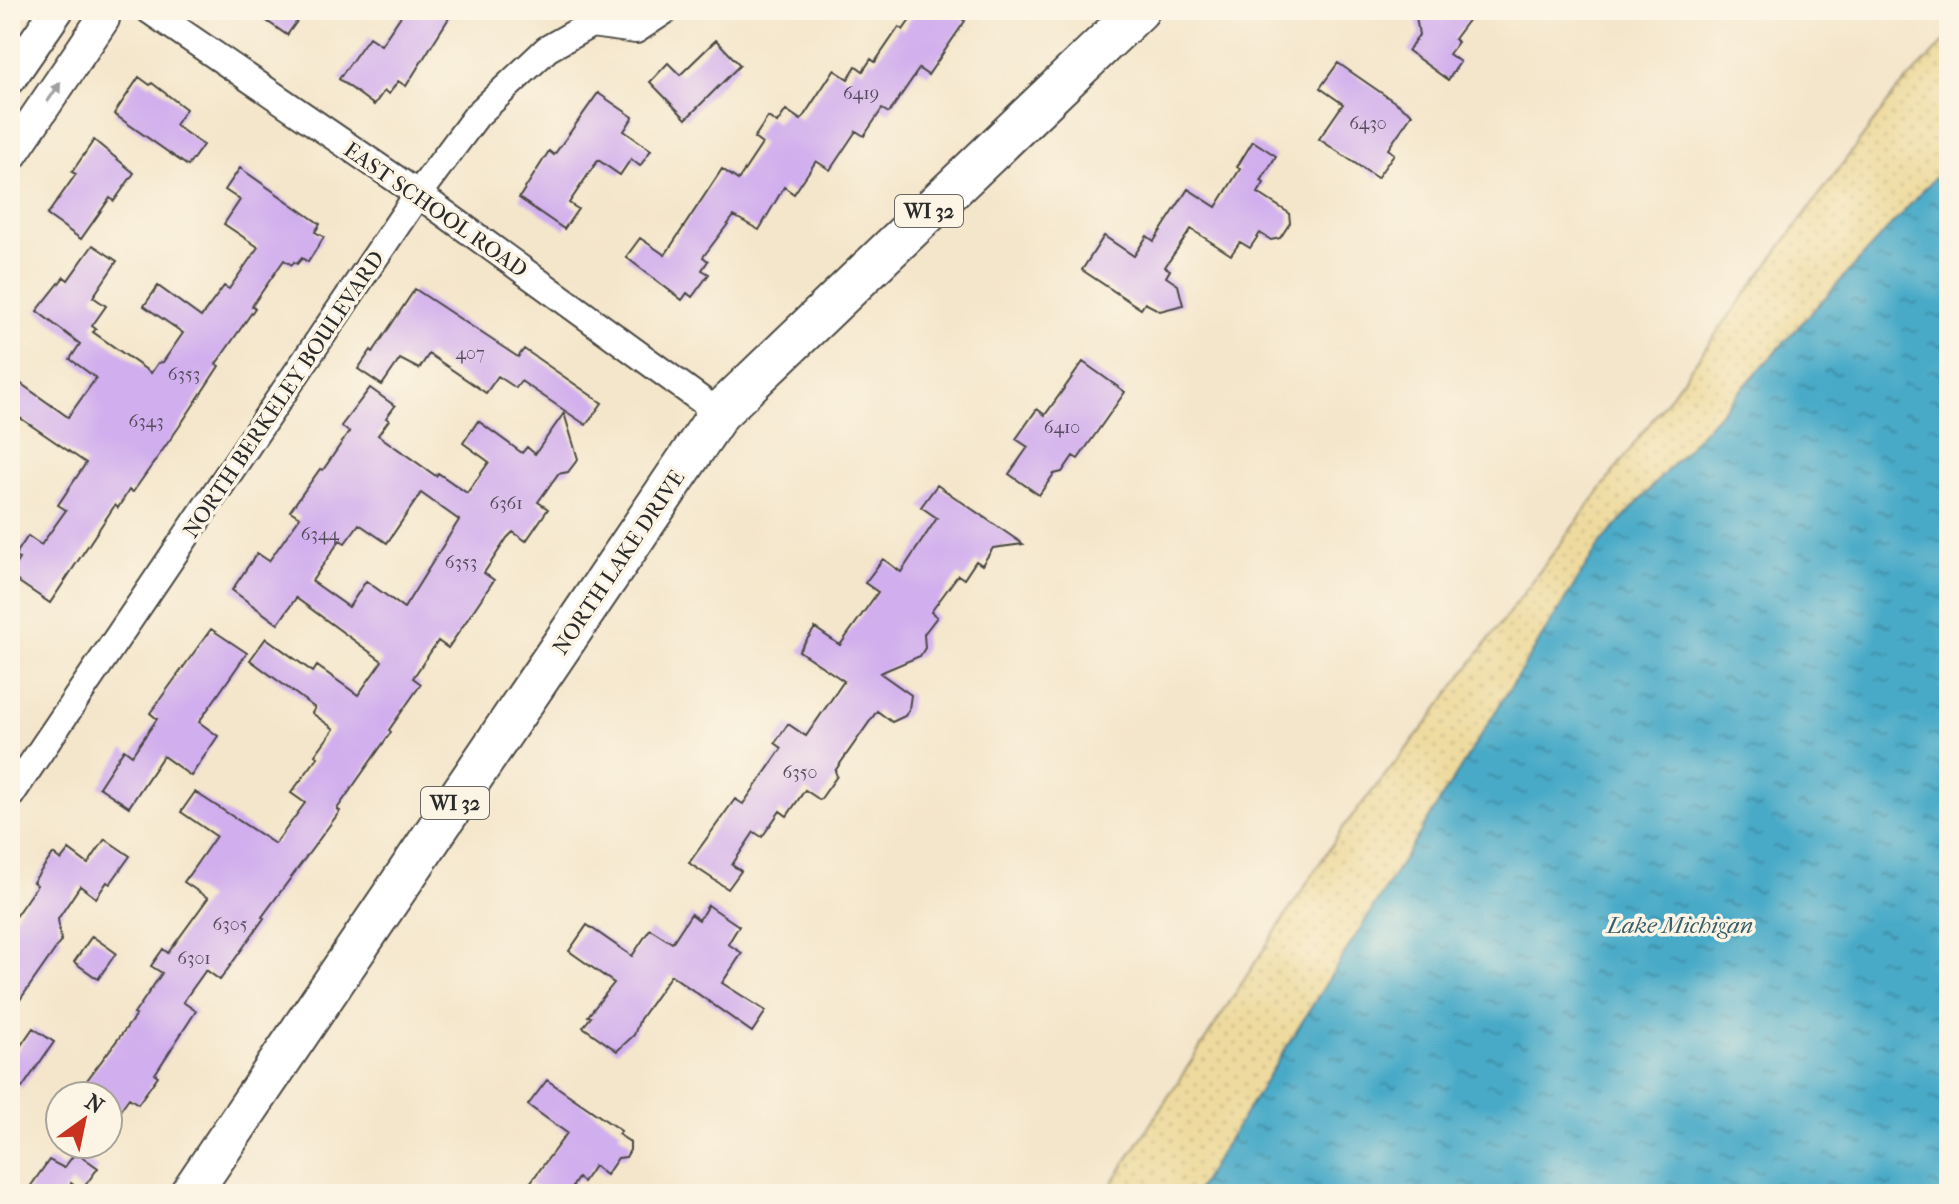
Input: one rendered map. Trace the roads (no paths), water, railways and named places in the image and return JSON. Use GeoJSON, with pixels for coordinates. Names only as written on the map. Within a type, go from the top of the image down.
{"type":"FeatureCollection","features":[{"type":"Feature","properties":{"kind":"main road","name":"NORTH LAKE DRIVE"},"geometry":{"type":"LineString","coordinates":[[190,1194],[719,413],[1139,10]]}},
{"type":"Feature","properties":{"kind":"street"},"geometry":{"type":"LineString","coordinates":[[10,78],[57,10]]}},
{"type":"Feature","properties":{"kind":"street"},"geometry":{"type":"LineString","coordinates":[[10,156],[103,19],[104,10]]}},
{"type":"Feature","properties":{"kind":"street","name":"EAST SCHOOL ROAD"},"geometry":{"type":"LineString","coordinates":[[149,10],[418,194],[719,413]]}},
{"type":"Feature","properties":{"kind":"street","name":"NORTH BERKELEY BOULEVARD"},"geometry":{"type":"LineString","coordinates":[[10,796],[418,194],[477,115],[547,49],[594,17],[636,30],[666,10]]}},
{"type":"Feature","properties":{"kind":"water","name":"Lake Michigan"},"geometry":{"type":"Polygon","coordinates":[[[1949,162],[1949,1194],[1195,1194],[1600,544],[1949,162]]]}}]}
